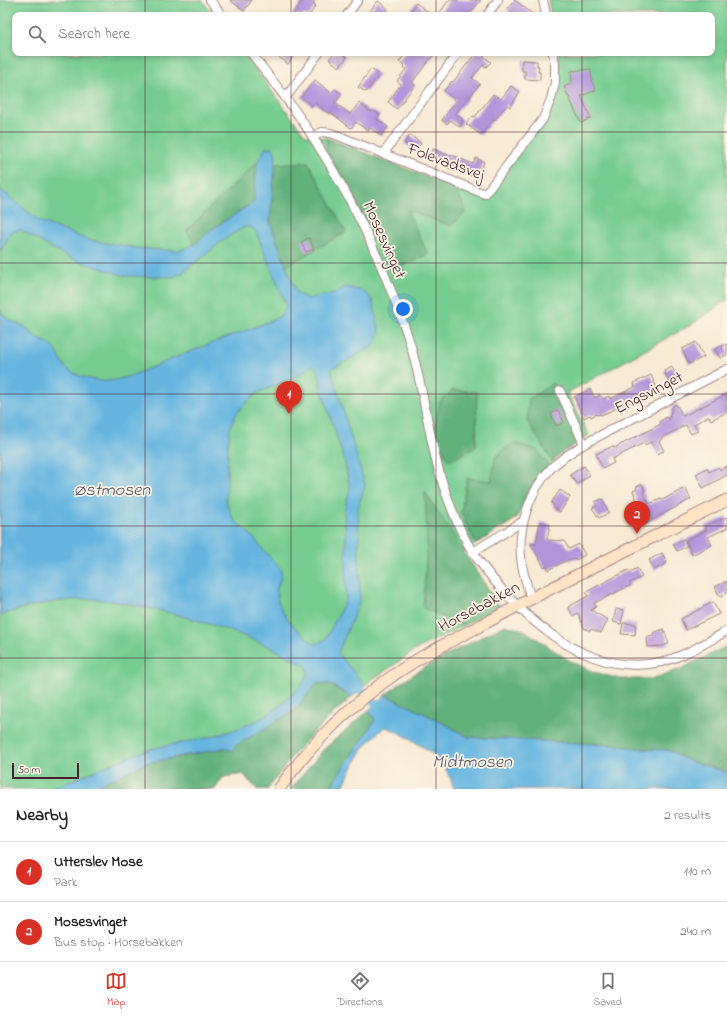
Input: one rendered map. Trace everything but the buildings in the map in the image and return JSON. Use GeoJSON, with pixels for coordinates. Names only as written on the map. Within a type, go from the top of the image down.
{"type":"FeatureCollection","features":[{"type":"Feature","properties":{"kind":"street"},"geometry":{"type":"LineString","coordinates":[[210,0],[220,12]]}},
{"type":"Feature","properties":{"kind":"street"},"geometry":{"type":"LineString","coordinates":[[349,12],[358,0]]}},
{"type":"Feature","properties":{"kind":"street"},"geometry":{"type":"LineString","coordinates":[[489,12],[498,0]]}},
{"type":"Feature","properties":{"kind":"street"},"geometry":{"type":"LineString","coordinates":[[544,0],[546,12]]}},
{"type":"Feature","properties":{"kind":"street","name":"Mosesvinget"},"geometry":{"type":"LineString","coordinates":[[253,56],[286,97],[313,137],[346,192],[368,236],[392,292],[414,356],[439,473],[450,504],[473,552],[495,582],[517,606],[550,634],[593,657],[617,663],[639,664],[661,662],[687,652],[727,631]]}},
{"type":"Feature","properties":{"kind":"street"},"geometry":{"type":"LineString","coordinates":[[286,97],[317,56]]}},
{"type":"Feature","properties":{"kind":"street"},"geometry":{"type":"LineString","coordinates":[[383,154],[456,56]]}},
{"type":"Feature","properties":{"kind":"street","name":"Folevadsvej"},"geometry":{"type":"LineString","coordinates":[[313,137],[322,132],[331,133],[485,194],[543,119],[551,100],[555,83],[554,56]]}},
{"type":"Feature","properties":{"kind":"street","name":"Engsvinget"},"geometry":{"type":"LineString","coordinates":[[531,599],[521,558],[520,542],[522,522],[530,501],[540,483],[552,468],[564,457],[584,444],[727,369]]}},
{"type":"Feature","properties":{"kind":"street"},"geometry":{"type":"LineString","coordinates":[[560,391],[584,444]]}},
{"type":"Feature","properties":{"kind":"street","name":"Horsebakken"},"geometry":{"type":"LineString","coordinates":[[279,789],[304,756],[327,731],[380,684],[440,647],[517,606],[727,500]]}},
{"type":"Feature","properties":{"kind":"street"},"geometry":{"type":"LineString","coordinates":[[473,552],[522,522]]}},
{"type":"Feature","properties":{"kind":"green space"},"geometry":{"type":"Polygon","coordinates":[[[0,0],[202,0],[212,12],[12,12],[12,56],[245,56],[305,135],[327,138],[483,199],[548,116],[556,98],[559,56],[715,56],[715,12],[550,12],[548,0],[727,0],[727,300],[689,326],[567,393],[589,435],[559,455],[541,475],[527,495],[517,518],[462,553],[500,607],[419,648],[370,681],[327,719],[293,755],[268,789],[257,789],[243,774],[223,777],[215,789],[0,789],[0,0]]]}},
{"type":"Feature","properties":{"kind":"green space"},"geometry":{"type":"Polygon","coordinates":[[[327,138],[456,188],[466,212],[451,226],[407,210],[428,254],[391,272],[360,210],[326,149],[327,138]]]}},
{"type":"Feature","properties":{"kind":"green space"},"geometry":{"type":"Polygon","coordinates":[[[257,162],[254,202],[209,231],[194,245],[187,230],[257,162]]]}},
{"type":"Feature","properties":{"kind":"green space"},"geometry":{"type":"Polygon","coordinates":[[[308,162],[346,232],[286,266],[270,222],[275,164],[308,162]]]}},
{"type":"Feature","properties":{"kind":"green space"},"geometry":{"type":"Polygon","coordinates":[[[553,383],[579,442],[559,455],[553,462],[527,421],[529,399],[553,383]]]}},
{"type":"Feature","properties":{"kind":"green space"},"geometry":{"type":"Polygon","coordinates":[[[453,390],[477,392],[476,447],[450,461],[438,444],[435,428],[440,401],[453,390]]]}},
{"type":"Feature","properties":{"kind":"green space"},"geometry":{"type":"Polygon","coordinates":[[[513,443],[537,450],[549,466],[540,475],[527,495],[517,518],[476,544],[461,513],[467,478],[491,481],[496,456],[513,443]]]}},
{"type":"Feature","properties":{"kind":"green space"},"geometry":{"type":"Polygon","coordinates":[[[425,492],[500,607],[463,626],[423,608],[427,543],[425,492]]]}},
{"type":"Feature","properties":{"kind":"green space"},"geometry":{"type":"Polygon","coordinates":[[[505,625],[524,630],[567,659],[593,672],[621,679],[651,679],[678,670],[727,646],[727,772],[689,761],[668,750],[613,745],[468,737],[438,720],[385,695],[413,674],[428,665],[505,625]]]}},
{"type":"Feature","properties":{"kind":"green space"},"geometry":{"type":"Polygon","coordinates":[[[317,683],[329,684],[352,697],[327,719],[293,755],[268,789],[257,789],[243,774],[223,777],[215,789],[91,789],[146,763],[235,746],[294,711],[317,683]]]}},
{"type":"Feature","properties":{"kind":"green space"},"geometry":{"type":"Polygon","coordinates":[[[369,710],[375,720],[333,783],[333,789],[291,789],[323,750],[369,710]]]}},
{"type":"Feature","properties":{"kind":"water","name":"Østmosen"},"geometry":{"type":"Polygon","coordinates":[[[273,147],[276,155],[270,222],[297,293],[308,299],[334,293],[346,287],[363,291],[372,299],[380,333],[374,346],[331,369],[365,485],[358,507],[360,600],[338,653],[365,686],[352,697],[329,684],[317,683],[294,711],[235,746],[233,751],[225,748],[146,763],[91,789],[51,789],[144,751],[162,746],[211,737],[250,724],[267,715],[283,703],[302,684],[306,678],[308,669],[306,666],[269,647],[212,625],[153,609],[108,600],[70,600],[45,603],[0,616],[0,309],[4,316],[23,326],[37,337],[51,345],[57,352],[62,363],[69,370],[86,378],[109,381],[133,375],[273,320],[283,313],[286,305],[256,232],[251,227],[245,227],[229,236],[182,273],[173,277],[126,276],[77,261],[49,247],[21,230],[11,233],[0,252],[0,189],[39,221],[89,240],[137,248],[178,251],[194,245],[209,231],[254,202],[257,162],[266,148],[273,147]],[[311,366],[298,376],[257,393],[236,414],[230,429],[228,445],[226,500],[234,520],[254,538],[281,569],[277,598],[284,613],[301,633],[313,643],[317,644],[325,639],[346,599],[346,539],[344,511],[350,488],[344,459],[321,388],[319,374],[314,366],[311,366]]]}},
{"type":"Feature","properties":{"kind":"water","name":"Midtmosen"},"geometry":{"type":"Polygon","coordinates":[[[385,695],[438,720],[468,737],[613,745],[668,750],[689,761],[727,772],[727,789],[454,789],[446,769],[434,755],[421,745],[385,727],[377,733],[359,755],[342,789],[333,789],[333,783],[375,720],[369,710],[385,695]]]}},
{"type":"Feature","properties":{"kind":"waterway"},"geometry":{"type":"LineString","coordinates":[[360,690],[377,704]]}},
{"type":"Feature","properties":{"kind":"place","name":"Utterslev Mose"},"geometry":{"type":"Point","coordinates":[289,414]}},
{"type":"Feature","properties":{"kind":"place","name":"Mosesvinget"},"geometry":{"type":"Point","coordinates":[637,534]}}]}
